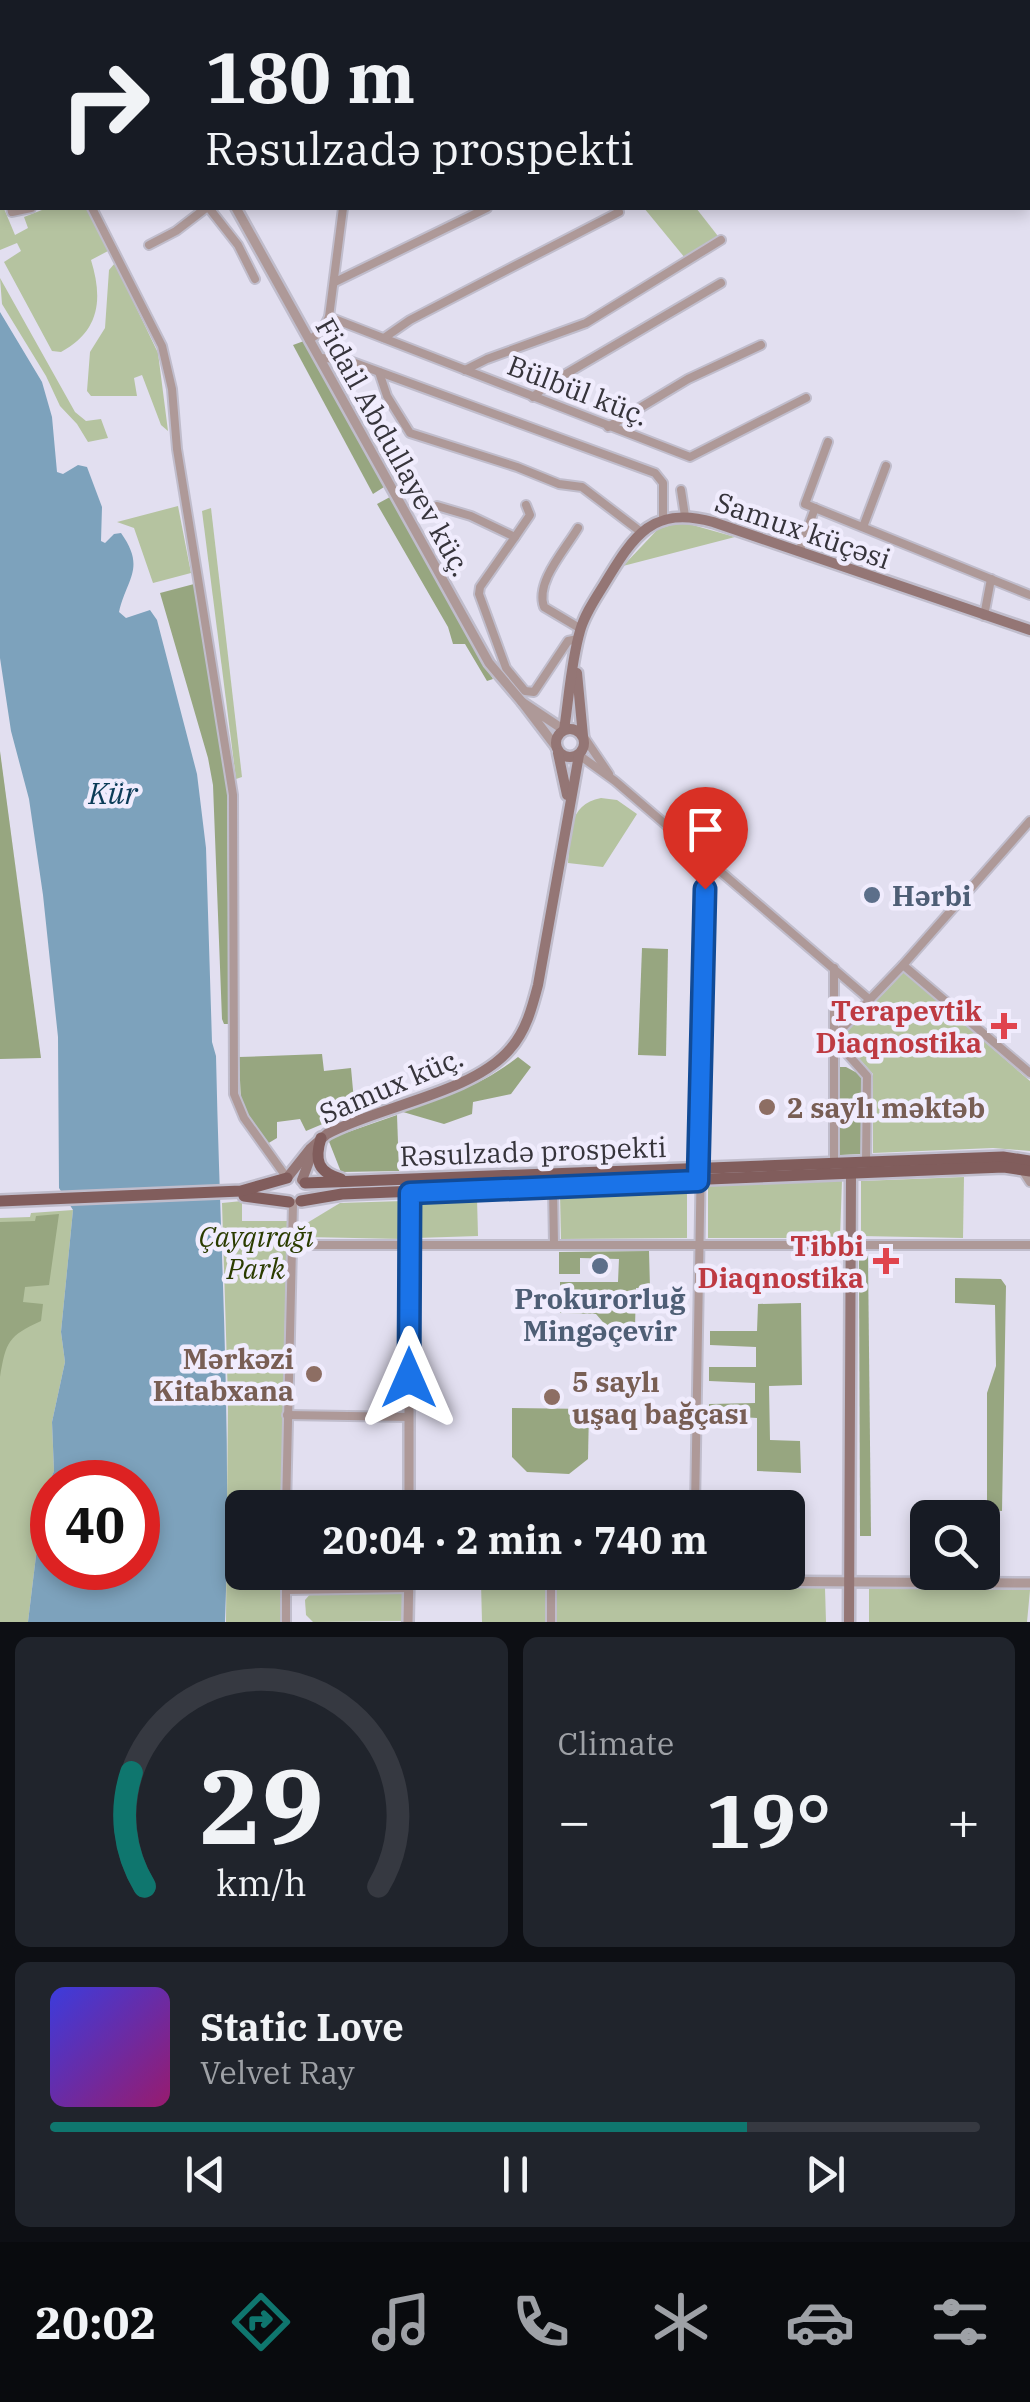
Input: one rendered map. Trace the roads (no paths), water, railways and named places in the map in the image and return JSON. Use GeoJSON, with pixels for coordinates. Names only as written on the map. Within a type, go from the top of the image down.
{"type":"FeatureCollection","features":[{"type":"Feature","properties":{"kind":"main road","name":"Samux küçəsi"},"geometry":{"type":"LineString","coordinates":[[576,657],[579,634],[618,562],[641,532],[663,519],[685,516],[714,522],[1030,630]]}},
{"type":"Feature","properties":{"kind":"main road"},"geometry":{"type":"LineString","coordinates":[[569,806],[556,740],[564,730],[576,657]]}},
{"type":"Feature","properties":{"kind":"main road"},"geometry":{"type":"LineString","coordinates":[[557,748],[566,757],[579,755],[584,749],[576,657]]}},
{"type":"Feature","properties":{"kind":"main road"},"geometry":{"type":"LineString","coordinates":[[564,730],[573,729],[584,737]]}},
{"type":"Feature","properties":{"kind":"main road","name":"Samux küç."},"geometry":{"type":"LineString","coordinates":[[288,1178],[321,1138],[334,1130],[469,1078],[492,1065],[513,1046],[528,1020],[535,995],[579,755]]}},
{"type":"Feature","properties":{"kind":"main road"},"geometry":{"type":"LineString","coordinates":[[288,1178],[280,1188],[282,1197],[294,1202],[306,1194],[304,1181],[321,1138]]}},
{"type":"Feature","properties":{"kind":"main road"},"geometry":{"type":"LineString","coordinates":[[321,1138],[317,1156],[321,1170],[355,1183]]}},
{"type":"Feature","properties":{"kind":"main road","name":"Rəsulzadə prospekti"},"geometry":{"type":"LineString","coordinates":[[241,1193],[294,1202],[342,1194],[553,1187],[867,1162],[1004,1162]]}},
{"type":"Feature","properties":{"kind":"main road"},"geometry":{"type":"LineString","coordinates":[[1004,1162],[1027,1167]]}},
{"type":"Feature","properties":{"kind":"main road","name":"Rəsulzadə prospekti"},"geometry":{"type":"LineString","coordinates":[[304,1181],[851,1175],[1004,1162]]}},
{"type":"Feature","properties":{"kind":"main road"},"geometry":{"type":"LineString","coordinates":[[849,1622],[851,1175]]}},
{"type":"Feature","properties":{"kind":"main road"},"geometry":{"type":"LineString","coordinates":[[0,1204],[241,1193],[288,1178],[304,1181]]}},
{"type":"Feature","properties":{"kind":"street"},"geometry":{"type":"LineString","coordinates":[[93,210],[162,346],[168,369],[232,795],[234,1094],[252,1131],[288,1178]]}},
{"type":"Feature","properties":{"kind":"street"},"geometry":{"type":"LineString","coordinates":[[149,245],[205,210]]}},
{"type":"Feature","properties":{"kind":"street"},"geometry":{"type":"LineString","coordinates":[[210,210],[238,245],[255,279]]}},
{"type":"Feature","properties":{"kind":"street","name":"Fidail Abdullayev küç."},"geometry":{"type":"LineString","coordinates":[[237,210],[489,664],[522,702]]}},
{"type":"Feature","properties":{"kind":"street"},"geometry":{"type":"LineString","coordinates":[[309,340],[322,331],[329,317],[344,210]]}},
{"type":"Feature","properties":{"kind":"street"},"geometry":{"type":"LineString","coordinates":[[336,282],[482,210]]}},
{"type":"Feature","properties":{"kind":"street"},"geometry":{"type":"LineString","coordinates":[[384,338],[410,320],[620,212]]}},
{"type":"Feature","properties":{"kind":"street"},"geometry":{"type":"LineString","coordinates":[[464,370],[486,358],[586,323],[720,240]]}},
{"type":"Feature","properties":{"kind":"street"},"geometry":{"type":"LineString","coordinates":[[533,397],[720,283]]}},
{"type":"Feature","properties":{"kind":"street","name":"Bülbül küç."},"geometry":{"type":"LineString","coordinates":[[329,317],[692,457],[806,398]]}},
{"type":"Feature","properties":{"kind":"street"},"geometry":{"type":"LineString","coordinates":[[608,427],[688,379],[761,345]]}},
{"type":"Feature","properties":{"kind":"street"},"geometry":{"type":"LineString","coordinates":[[320,358],[344,360],[379,372],[655,473],[663,483],[663,519]]}},
{"type":"Feature","properties":{"kind":"street"},"geometry":{"type":"LineString","coordinates":[[379,372],[387,396],[410,433],[559,484],[582,487],[641,532]]}},
{"type":"Feature","properties":{"kind":"street"},"geometry":{"type":"LineString","coordinates":[[828,442],[804,501],[1030,594]]}},
{"type":"Feature","properties":{"kind":"street"},"geometry":{"type":"LineString","coordinates":[[863,528],[886,466]]}},
{"type":"Feature","properties":{"kind":"street"},"geometry":{"type":"LineString","coordinates":[[681,490],[685,516]]}},
{"type":"Feature","properties":{"kind":"street"},"geometry":{"type":"LineString","coordinates":[[526,505],[530,516],[479,594],[506,668],[531,693],[568,642],[579,634],[542,604],[542,588],[578,528]]}},
{"type":"Feature","properties":{"kind":"street"},"geometry":{"type":"LineString","coordinates":[[437,506],[470,516],[514,537]]}},
{"type":"Feature","properties":{"kind":"street"},"geometry":{"type":"LineString","coordinates":[[799,552],[815,508]]}},
{"type":"Feature","properties":{"kind":"street"},"geometry":{"type":"LineString","coordinates":[[984,616],[992,579]]}},
{"type":"Feature","properties":{"kind":"street"},"geometry":{"type":"LineString","coordinates":[[522,702],[564,730]]}},
{"type":"Feature","properties":{"kind":"street"},"geometry":{"type":"LineString","coordinates":[[522,702],[557,748]]}},
{"type":"Feature","properties":{"kind":"street"},"geometry":{"type":"LineString","coordinates":[[584,737],[615,781]]}},
{"type":"Feature","properties":{"kind":"street"},"geometry":{"type":"LineString","coordinates":[[579,755],[615,781],[870,1000]]}},
{"type":"Feature","properties":{"kind":"street"},"geometry":{"type":"LineString","coordinates":[[833,1038],[903,966],[1030,821]]}},
{"type":"Feature","properties":{"kind":"street"},"geometry":{"type":"LineString","coordinates":[[695,1490],[706,862]]}},
{"type":"Feature","properties":{"kind":"street"},"geometry":{"type":"LineString","coordinates":[[903,966],[1030,1073]]}},
{"type":"Feature","properties":{"kind":"street"},"geometry":{"type":"LineString","coordinates":[[833,1038],[867,1076],[867,1162],[851,1175],[834,1164],[833,1038],[834,968]]}},
{"type":"Feature","properties":{"kind":"street"},"geometry":{"type":"LineString","coordinates":[[1027,1167],[1030,1182]]}},
{"type":"Feature","properties":{"kind":"street"},"geometry":{"type":"LineString","coordinates":[[553,1187],[554,1244]]}},
{"type":"Feature","properties":{"kind":"street"},"geometry":{"type":"LineString","coordinates":[[408,1490],[410,1193]]}},
{"type":"Feature","properties":{"kind":"street"},"geometry":{"type":"LineString","coordinates":[[286,1490],[294,1202]]}},
{"type":"Feature","properties":{"kind":"street"},"geometry":{"type":"LineString","coordinates":[[290,1245],[1030,1245]]}},
{"type":"Feature","properties":{"kind":"street"},"geometry":{"type":"LineString","coordinates":[[287,1415],[409,1417]]}},
{"type":"Feature","properties":{"kind":"street"},"geometry":{"type":"LineString","coordinates":[[805,1580],[1030,1583]]}},
{"type":"Feature","properties":{"kind":"street"},"geometry":{"type":"LineString","coordinates":[[286,1590],[286,1622]]}},
{"type":"Feature","properties":{"kind":"street"},"geometry":{"type":"LineString","coordinates":[[408,1590],[408,1622]]}},
{"type":"Feature","properties":{"kind":"street"},"geometry":{"type":"LineString","coordinates":[[551,1590],[551,1622]]}},
{"type":"Feature","properties":{"kind":"water","name":"Kür"},"geometry":{"type":"Polygon","coordinates":[[[0,312],[42,382],[52,417],[57,472],[63,474],[78,465],[87,467],[102,507],[101,541],[105,543],[121,533],[128,545],[132,573],[119,612],[126,618],[150,610],[157,620],[197,774],[206,848],[212,1042],[216,1056],[226,1410],[225,1622],[28,1622],[32,1590],[160,1590],[160,1460],[54,1460],[52,1422],[65,1362],[61,1332],[73,1210],[59,1188],[58,1037],[29,799],[11,731],[0,658],[0,312]]]}},
{"type":"Feature","properties":{"kind":"place","name":"Hərbi"},"geometry":{"type":"Point","coordinates":[872,895]}},
{"type":"Feature","properties":{"kind":"place","name":"Terapevtik Diaqnostika"},"geometry":{"type":"Point","coordinates":[1004,1026]}},
{"type":"Feature","properties":{"kind":"place","name":"2 saylı məktəb"},"geometry":{"type":"Point","coordinates":[767,1107]}},
{"type":"Feature","properties":{"kind":"place","name":"Tibbi Diaqnostika"},"geometry":{"type":"Point","coordinates":[886,1261]}},
{"type":"Feature","properties":{"kind":"place","name":"Prokurorluğ Mingəçevir"},"geometry":{"type":"Point","coordinates":[600,1266]}},
{"type":"Feature","properties":{"kind":"place","name":"Mərkəzi Kitabxana"},"geometry":{"type":"Point","coordinates":[314,1374]}},
{"type":"Feature","properties":{"kind":"place","name":"5 saylı uşaq bağçası"},"geometry":{"type":"Point","coordinates":[552,1397]}},
{"type":"Feature","properties":{"kind":"park label","name":"Çayqırağı Park"},"geometry":{"type":"Point","coordinates":[256,1252]}}]}
